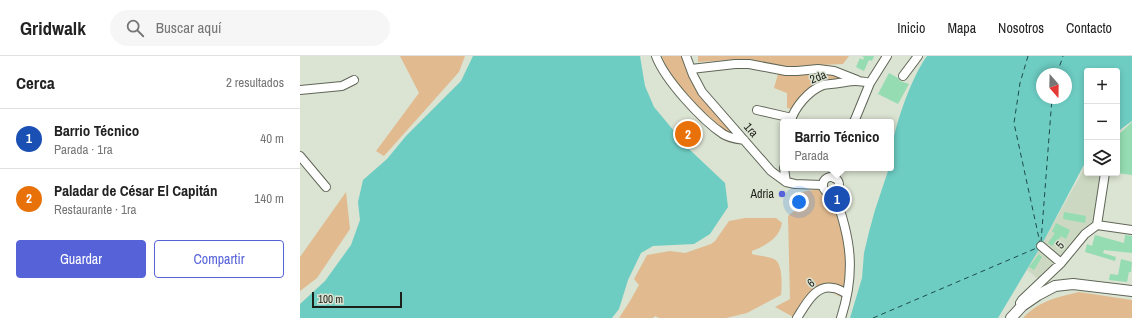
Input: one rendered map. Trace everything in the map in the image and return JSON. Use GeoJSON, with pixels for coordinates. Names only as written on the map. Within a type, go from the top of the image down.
{"type":"FeatureCollection","features":[{"type":"Feature","properties":{"kind":"main road"},"geometry":{"type":"LineString","coordinates":[[1011,318],[1022,306],[1054,286],[1073,284],[1132,291]]}},
{"type":"Feature","properties":{"kind":"street"},"geometry":{"type":"LineString","coordinates":[[656,56],[663,71],[702,116],[724,135],[744,140]]}},
{"type":"Feature","properties":{"kind":"street","name":"1ra"},"geometry":{"type":"LineString","coordinates":[[686,56],[702,92],[771,171],[786,182]]}},
{"type":"Feature","properties":{"kind":"street"},"geometry":{"type":"LineString","coordinates":[[855,119],[870,83],[888,56]]}},
{"type":"Feature","properties":{"kind":"street"},"geometry":{"type":"LineString","coordinates":[[903,76],[918,56]]}},
{"type":"Feature","properties":{"kind":"street"},"geometry":{"type":"LineString","coordinates":[[691,69],[735,64],[749,64],[797,72],[818,69],[834,71],[857,80]]}},
{"type":"Feature","properties":{"kind":"street"},"geometry":{"type":"LineString","coordinates":[[300,90],[342,86],[354,80]]}},
{"type":"Feature","properties":{"kind":"street","name":"2da"},"geometry":{"type":"LineString","coordinates":[[792,119],[805,97],[812,91],[824,85],[857,80],[870,83]]}},
{"type":"Feature","properties":{"kind":"street"},"geometry":{"type":"LineString","coordinates":[[758,110],[788,119]]}},
{"type":"Feature","properties":{"kind":"street"},"geometry":{"type":"LineString","coordinates":[[300,156],[326,187]]}},
{"type":"Feature","properties":{"kind":"street"},"geometry":{"type":"LineString","coordinates":[[784,171],[786,182],[795,184],[822,185]]}},
{"type":"Feature","properties":{"kind":"street"},"geometry":{"type":"LineString","coordinates":[[834,178],[837,171]]}},
{"type":"Feature","properties":{"kind":"street"},"geometry":{"type":"LineString","coordinates":[[1105,176],[1097,225],[1132,230]]}},
{"type":"Feature","properties":{"kind":"street"},"geometry":{"type":"LineString","coordinates":[[828,177],[834,178],[839,182],[839,186],[834,193],[830,194],[824,191],[822,185],[823,181],[828,177]]}},
{"type":"Feature","properties":{"kind":"street"},"geometry":{"type":"LineString","coordinates":[[834,193],[841,213],[851,256],[850,283],[840,318]]}},
{"type":"Feature","properties":{"kind":"street","name":"5"},"geometry":{"type":"LineString","coordinates":[[1022,306],[1020,303],[1022,300],[1061,262],[1085,234],[1097,225]]}},
{"type":"Feature","properties":{"kind":"street"},"geometry":{"type":"LineString","coordinates":[[1041,246],[1061,262]]}},
{"type":"Feature","properties":{"kind":"street","name":"6"},"geometry":{"type":"LineString","coordinates":[[797,318],[815,292],[826,288],[834,288],[848,294]]}},
{"type":"Feature","properties":{"kind":"shaded area"},"geometry":{"type":"Polygon","coordinates":[[[400,56],[465,56],[459,72],[384,156],[376,151],[419,93],[400,56]]]}},
{"type":"Feature","properties":{"kind":"shaded area"},"geometry":{"type":"Polygon","coordinates":[[[662,56],[684,56],[689,73],[733,134],[729,134],[690,99],[673,79],[666,68],[662,56]]]}},
{"type":"Feature","properties":{"kind":"shaded area"},"geometry":{"type":"Polygon","coordinates":[[[698,56],[849,56],[843,64],[778,67],[747,59],[698,62],[698,56]]]}},
{"type":"Feature","properties":{"kind":"shaded area"},"geometry":{"type":"Polygon","coordinates":[[[778,74],[836,74],[841,78],[841,80],[814,85],[800,97],[792,109],[787,108],[787,93],[774,88],[778,74]]]}},
{"type":"Feature","properties":{"kind":"shaded area"},"geometry":{"type":"Polygon","coordinates":[[[1084,169],[1084,176],[1100,176],[1100,224],[1042,282],[1027,270],[1084,169]]]}},
{"type":"Feature","properties":{"kind":"shaded area"},"geometry":{"type":"Polygon","coordinates":[[[819,189],[823,195],[831,198],[842,232],[847,264],[843,298],[829,291],[813,290],[795,318],[775,307],[790,299],[788,216],[794,211],[801,192],[819,189]]]}},
{"type":"Feature","properties":{"kind":"shaded area"},"geometry":{"type":"Polygon","coordinates":[[[346,192],[350,229],[317,278],[300,291],[300,257],[346,192]]]}},
{"type":"Feature","properties":{"kind":"shaded area"},"geometry":{"type":"Polygon","coordinates":[[[745,218],[776,218],[782,223],[778,233],[771,241],[752,251],[752,254],[771,258],[777,261],[781,275],[781,295],[747,313],[726,318],[659,318],[655,316],[653,318],[619,318],[639,285],[634,279],[647,255],[670,251],[685,253],[711,244],[715,241],[729,221],[745,218]]]}},
{"type":"Feature","properties":{"kind":"shaded area"},"geometry":{"type":"Polygon","coordinates":[[[1079,292],[1132,300],[1132,318],[1023,318],[1042,303],[1079,292]]]}},
{"type":"Feature","properties":{"kind":"water"},"geometry":{"type":"Polygon","coordinates":[[[473,56],[640,56],[645,86],[654,107],[690,150],[725,183],[728,207],[710,234],[694,244],[653,246],[641,253],[628,280],[619,309],[612,318],[300,318],[300,304],[325,281],[351,245],[360,220],[358,202],[363,180],[387,159],[406,136],[461,81],[473,56]]]}},
{"type":"Feature","properties":{"kind":"water"},"geometry":{"type":"Polygon","coordinates":[[[927,56],[1132,56],[1132,121],[1120,130],[1120,68],[1084,68],[1084,165],[1041,246],[998,318],[850,318],[862,278],[864,253],[875,210],[888,171],[894,171],[894,136],[910,87],[927,56]]]}},
{"type":"Feature","properties":{"kind":"building"},"geometry":{"type":"Polygon","coordinates":[[[861,56],[874,56],[872,61],[869,60],[864,71],[856,67],[860,58],[863,60],[864,57],[861,56]]]}},
{"type":"Feature","properties":{"kind":"building"},"geometry":{"type":"Polygon","coordinates":[[[889,73],[898,78],[900,81],[909,84],[898,104],[878,94],[889,73]]]}},
{"type":"Feature","properties":{"kind":"building"},"geometry":{"type":"Polygon","coordinates":[[[1132,122],[1132,175],[1120,173],[1120,133],[1132,122]]]}},
{"type":"Feature","properties":{"kind":"building"},"geometry":{"type":"Polygon","coordinates":[[[1064,212],[1086,216],[1085,223],[1063,219],[1064,212]]]}},
{"type":"Feature","properties":{"kind":"building"},"geometry":{"type":"Polygon","coordinates":[[[1056,223],[1070,230],[1066,239],[1061,236],[1055,245],[1054,244],[1052,246],[1048,243],[1055,233],[1052,232],[1056,223]]]}},
{"type":"Feature","properties":{"kind":"building"},"geometry":{"type":"Polygon","coordinates":[[[1095,235],[1124,243],[1125,235],[1132,236],[1132,253],[1104,250],[1103,253],[1116,257],[1115,261],[1085,252],[1087,244],[1092,246],[1095,235]]]}},
{"type":"Feature","properties":{"kind":"building"},"geometry":{"type":"Polygon","coordinates":[[[1039,254],[1042,257],[1034,270],[1029,267],[1039,254]]]}},
{"type":"Feature","properties":{"kind":"building"},"geometry":{"type":"Polygon","coordinates":[[[1121,259],[1132,262],[1131,272],[1129,272],[1127,282],[1109,280],[1110,274],[1118,275],[1121,259]]]}},
{"type":"Feature","properties":{"kind":"ferry route"},"geometry":{"type":"LineString","coordinates":[[1028,56],[1020,83],[1014,123],[1040,243]]}},
{"type":"Feature","properties":{"kind":"ferry route"},"geometry":{"type":"LineString","coordinates":[[1059,68],[1063,56]]}},
{"type":"Feature","properties":{"kind":"ferry route"},"geometry":{"type":"LineString","coordinates":[[1041,242],[1052,104]]}},
{"type":"Feature","properties":{"kind":"ferry route"},"geometry":{"type":"LineString","coordinates":[[873,318],[1039,247]]}},
{"type":"Feature","properties":{"kind":"place","name":"Paladar de César El Capitán"},"geometry":{"type":"Point","coordinates":[688,134]}},
{"type":"Feature","properties":{"kind":"place","name":"Adria"},"geometry":{"type":"Point","coordinates":[782,194]}},
{"type":"Feature","properties":{"kind":"place","name":"Barrio Técnico"},"geometry":{"type":"Point","coordinates":[837,199]}}]}
